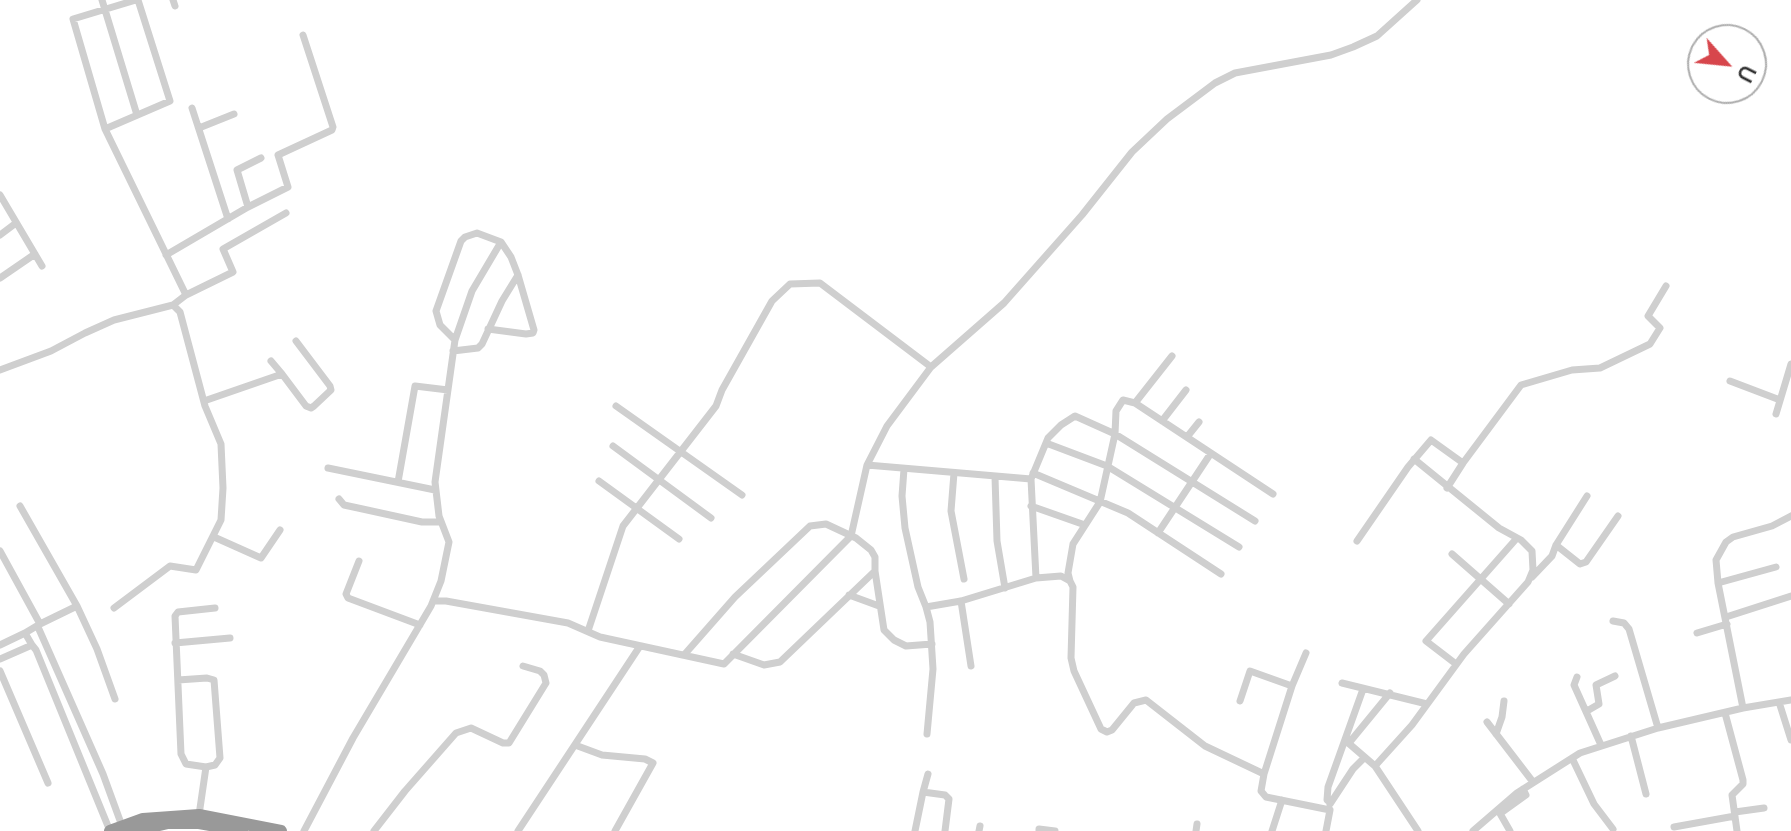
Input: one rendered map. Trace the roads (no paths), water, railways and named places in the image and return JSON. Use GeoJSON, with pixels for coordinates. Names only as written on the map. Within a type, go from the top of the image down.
{"type":"FeatureCollection","features":[{"type":"Feature","properties":{"kind":"highway"},"geometry":{"type":"LineString","coordinates":[[126,830],[164,815],[199,815],[281,831]]}},
{"type":"Feature","properties":{"kind":"highway"},"geometry":{"type":"LineString","coordinates":[[126,830],[168,823],[199,823],[242,831]]}},
{"type":"Feature","properties":{"kind":"street"},"geometry":{"type":"LineString","coordinates":[[102,0],[137,115]]}},
{"type":"Feature","properties":{"kind":"street"},"geometry":{"type":"LineString","coordinates":[[105,129],[170,101],[137,0],[73,19],[105,129],[186,295]]}},
{"type":"Feature","properties":{"kind":"street"},"geometry":{"type":"LineString","coordinates":[[433,601],[456,602],[568,623],[600,637],[724,664],[851,536],[867,465],[887,426],[931,367],[1004,303],[1067,233],[1132,152],[1167,119],[1215,83],[1235,73],[1331,55],[1353,47],[1377,36],[1417,0]]}},
{"type":"Feature","properties":{"kind":"street"},"geometry":{"type":"LineString","coordinates":[[166,255],[289,185],[278,155],[332,130],[303,35]]}},
{"type":"Feature","properties":{"kind":"street"},"geometry":{"type":"LineString","coordinates":[[192,108],[228,219]]}},
{"type":"Feature","properties":{"kind":"street"},"geometry":{"type":"LineString","coordinates":[[199,128],[234,114]]}},
{"type":"Feature","properties":{"kind":"street"},"geometry":{"type":"LineString","coordinates":[[248,207],[237,170],[261,158]]}},
{"type":"Feature","properties":{"kind":"street"},"geometry":{"type":"LineString","coordinates":[[0,195],[42,266]]}},
{"type":"Feature","properties":{"kind":"street"},"geometry":{"type":"LineString","coordinates":[[0,370],[56,349],[102,325],[173,305],[186,295],[233,272],[223,249],[286,213]]}},
{"type":"Feature","properties":{"kind":"street"},"geometry":{"type":"LineString","coordinates":[[0,235],[16,223]]}},
{"type":"Feature","properties":{"kind":"street"},"geometry":{"type":"LineString","coordinates":[[455,340],[440,325],[436,311],[461,241],[477,233],[501,242],[511,257],[533,333],[488,329]]}},
{"type":"Feature","properties":{"kind":"street"},"geometry":{"type":"LineString","coordinates":[[304,831],[353,738],[433,601],[450,548],[435,490],[455,340],[472,291],[501,242]]}},
{"type":"Feature","properties":{"kind":"street"},"geometry":{"type":"LineString","coordinates":[[0,278],[35,254]]}},
{"type":"Feature","properties":{"kind":"street"},"geometry":{"type":"LineString","coordinates":[[453,351],[480,347],[518,275]]}},
{"type":"Feature","properties":{"kind":"street"},"geometry":{"type":"LineString","coordinates":[[588,631],[621,531],[716,406],[772,301],[790,284],[820,283],[931,367]]}},
{"type":"Feature","properties":{"kind":"street"},"geometry":{"type":"LineString","coordinates":[[1447,488],[1521,385],[1572,370],[1600,368],[1650,344],[1660,328],[1648,316],[1666,286]]}},
{"type":"Feature","properties":{"kind":"street"},"geometry":{"type":"LineString","coordinates":[[114,608],[170,566],[196,570],[214,537],[223,509],[222,449],[204,401],[183,320],[173,305]]}},
{"type":"Feature","properties":{"kind":"street"},"geometry":{"type":"LineString","coordinates":[[271,361],[306,406],[311,408],[331,390],[296,341]]}},
{"type":"Feature","properties":{"kind":"street"},"geometry":{"type":"LineString","coordinates":[[1135,403],[1172,356]]}},
{"type":"Feature","properties":{"kind":"street"},"geometry":{"type":"LineString","coordinates":[[1776,414],[1791,364]]}},
{"type":"Feature","properties":{"kind":"street"},"geometry":{"type":"LineString","coordinates":[[204,401],[282,374]]}},
{"type":"Feature","properties":{"kind":"street"},"geometry":{"type":"LineString","coordinates":[[1730,381],[1780,400]]}},
{"type":"Feature","properties":{"kind":"street"},"geometry":{"type":"LineString","coordinates":[[398,482],[415,386],[448,390]]}},
{"type":"Feature","properties":{"kind":"street"},"geometry":{"type":"LineString","coordinates":[[1162,421],[1186,390]]}},
{"type":"Feature","properties":{"kind":"street"},"geometry":{"type":"LineString","coordinates":[[1264,774],[1205,746],[1143,699],[1134,703],[1112,730],[1107,732],[1101,729],[1071,658],[1073,587],[1068,573],[1073,544],[1100,502],[1115,434],[1116,411],[1123,400],[1135,403],[1273,494]]}},
{"type":"Feature","properties":{"kind":"street"},"geometry":{"type":"LineString","coordinates":[[616,406],[742,495]]}},
{"type":"Feature","properties":{"kind":"street"},"geometry":{"type":"LineString","coordinates":[[1036,578],[1032,476],[1046,443],[1061,425],[1075,416],[1115,434],[1255,521]]}},
{"type":"Feature","properties":{"kind":"street"},"geometry":{"type":"LineString","coordinates":[[1187,437],[1199,422]]}},
{"type":"Feature","properties":{"kind":"street"},"geometry":{"type":"LineString","coordinates":[[1357,541],[1414,459],[1431,440],[1463,463]]}},
{"type":"Feature","properties":{"kind":"street"},"geometry":{"type":"LineString","coordinates":[[1046,443],[1107,466],[1239,547]]}},
{"type":"Feature","properties":{"kind":"street"},"geometry":{"type":"LineString","coordinates":[[613,446],[711,518]]}},
{"type":"Feature","properties":{"kind":"street"},"geometry":{"type":"LineString","coordinates":[[1158,533],[1211,453]]}},
{"type":"Feature","properties":{"kind":"street"},"geometry":{"type":"LineString","coordinates":[[1414,459],[1447,488],[1532,551],[1533,570],[1528,582]]}},
{"type":"Feature","properties":{"kind":"street"},"geometry":{"type":"LineString","coordinates":[[867,465],[995,477],[1032,476],[1111,504],[1221,574]]}},
{"type":"Feature","properties":{"kind":"street"},"geometry":{"type":"LineString","coordinates":[[328,468],[435,490]]}},
{"type":"Feature","properties":{"kind":"street"},"geometry":{"type":"LineString","coordinates":[[904,469],[902,496],[905,528],[918,587],[926,607],[932,644],[927,734]]}},
{"type":"Feature","properties":{"kind":"street"},"geometry":{"type":"LineString","coordinates":[[954,473],[951,511],[956,550],[964,579]]}},
{"type":"Feature","properties":{"kind":"street"},"geometry":{"type":"LineString","coordinates":[[995,477],[997,541],[1005,588]]}},
{"type":"Feature","properties":{"kind":"street"},"geometry":{"type":"LineString","coordinates":[[599,481],[679,539]]}},
{"type":"Feature","properties":{"kind":"street"},"geometry":{"type":"LineString","coordinates":[[1375,766],[1393,749],[1456,664],[1552,556],[1587,496]]}},
{"type":"Feature","properties":{"kind":"street"},"geometry":{"type":"LineString","coordinates":[[339,499],[344,505],[422,522],[441,522]]}},
{"type":"Feature","properties":{"kind":"street"},"geometry":{"type":"LineString","coordinates":[[20,506],[77,606],[115,699]]}},
{"type":"Feature","properties":{"kind":"street"},"geometry":{"type":"LineString","coordinates":[[1031,506],[1085,525]]}},
{"type":"Feature","properties":{"kind":"street"},"geometry":{"type":"LineString","coordinates":[[1556,545],[1580,564],[1586,562],[1618,516]]}},
{"type":"Feature","properties":{"kind":"street"},"geometry":{"type":"LineString","coordinates":[[1743,708],[1716,560],[1726,542],[1791,516]]}},
{"type":"Feature","properties":{"kind":"street"},"geometry":{"type":"LineString","coordinates":[[684,655],[743,589],[810,526],[826,524],[851,536],[871,550],[875,557],[884,630],[906,646],[932,644]]}},
{"type":"Feature","properties":{"kind":"street"},"geometry":{"type":"LineString","coordinates":[[214,537],[261,558],[280,530]]}},
{"type":"Feature","properties":{"kind":"street"},"geometry":{"type":"LineString","coordinates":[[1456,664],[1426,641],[1517,538]]}},
{"type":"Feature","properties":{"kind":"street"},"geometry":{"type":"LineString","coordinates":[[0,551],[39,625],[126,830]]}},
{"type":"Feature","properties":{"kind":"street"},"geometry":{"type":"LineString","coordinates":[[1452,554],[1509,604]]}},
{"type":"Feature","properties":{"kind":"street"},"geometry":{"type":"LineString","coordinates":[[359,561],[346,594],[348,598],[420,625]]}},
{"type":"Feature","properties":{"kind":"street"},"geometry":{"type":"LineString","coordinates":[[1718,583],[1776,567]]}},
{"type":"Feature","properties":{"kind":"street"},"geometry":{"type":"LineString","coordinates":[[733,654],[764,665],[776,665],[875,571]]}},
{"type":"Feature","properties":{"kind":"street"},"geometry":{"type":"LineString","coordinates":[[926,607],[961,601],[1036,578],[1058,575],[1070,581]]}},
{"type":"Feature","properties":{"kind":"street"},"geometry":{"type":"LineString","coordinates":[[849,595],[879,606]]}},
{"type":"Feature","properties":{"kind":"street"},"geometry":{"type":"LineString","coordinates":[[1697,633],[1791,596]]}},
{"type":"Feature","properties":{"kind":"street"},"geometry":{"type":"LineString","coordinates":[[961,601],[971,666]]}},
{"type":"Feature","properties":{"kind":"street"},"geometry":{"type":"LineString","coordinates":[[0,645],[77,606]]}},
{"type":"Feature","properties":{"kind":"street"},"geometry":{"type":"LineString","coordinates":[[178,680],[214,680],[220,758],[215,765],[190,766],[183,760],[175,643],[176,613],[215,608]]}},
{"type":"Feature","properties":{"kind":"street"},"geometry":{"type":"LineString","coordinates":[[1613,621],[1624,623],[1629,629],[1658,728]]}},
{"type":"Feature","properties":{"kind":"street"},"geometry":{"type":"LineString","coordinates":[[25,633],[126,830]]}},
{"type":"Feature","properties":{"kind":"street"},"geometry":{"type":"LineString","coordinates":[[175,643],[230,638]]}},
{"type":"Feature","properties":{"kind":"street"},"geometry":{"type":"LineString","coordinates":[[0,659],[32,645]]}},
{"type":"Feature","properties":{"kind":"street"},"geometry":{"type":"LineString","coordinates":[[518,831],[640,646]]}},
{"type":"Feature","properties":{"kind":"street"},"geometry":{"type":"LineString","coordinates":[[1306,653],[1292,686],[1261,791],[1282,800],[1330,806]]}},
{"type":"Feature","properties":{"kind":"street"},"geometry":{"type":"LineString","coordinates":[[374,831],[456,733],[471,728],[509,743],[546,683],[540,671],[523,666]]}},
{"type":"Feature","properties":{"kind":"street"},"geometry":{"type":"LineString","coordinates":[[0,671],[48,783]]}},
{"type":"Feature","properties":{"kind":"street"},"geometry":{"type":"LineString","coordinates":[[1240,701],[1250,671],[1292,686]]}},
{"type":"Feature","properties":{"kind":"street"},"geometry":{"type":"LineString","coordinates":[[1587,711],[1599,704],[1596,685],[1615,676]]}},
{"type":"Feature","properties":{"kind":"street"},"geometry":{"type":"LineString","coordinates":[[1577,677],[1574,685],[1601,745]]}},
{"type":"Feature","properties":{"kind":"street"},"geometry":{"type":"LineString","coordinates":[[1342,683],[1427,704]]}},
{"type":"Feature","properties":{"kind":"street"},"geometry":{"type":"LineString","coordinates":[[1330,806],[1328,787],[1362,692]]}},
{"type":"Feature","properties":{"kind":"street"},"geometry":{"type":"LineString","coordinates":[[1346,742],[1390,693]]}},
{"type":"Feature","properties":{"kind":"street"},"geometry":{"type":"LineString","coordinates":[[1473,831],[1533,782],[1572,758],[1601,745],[1658,728],[1791,700]]}},
{"type":"Feature","properties":{"kind":"street"},"geometry":{"type":"LineString","coordinates":[[1496,734],[1504,701]]}},
{"type":"Feature","properties":{"kind":"street"},"geometry":{"type":"LineString","coordinates":[[1779,702],[1791,740]]}},
{"type":"Feature","properties":{"kind":"street"},"geometry":{"type":"LineString","coordinates":[[1725,713],[1743,780],[1732,795],[1737,831]]}},
{"type":"Feature","properties":{"kind":"street"},"geometry":{"type":"LineString","coordinates":[[1487,722],[1533,782]]}},
{"type":"Feature","properties":{"kind":"street"},"geometry":{"type":"LineString","coordinates":[[1631,736],[1646,794]]}},
{"type":"Feature","properties":{"kind":"street"},"geometry":{"type":"LineString","coordinates":[[1346,742],[1375,766],[1418,831]]}},
{"type":"Feature","properties":{"kind":"street"},"geometry":{"type":"LineString","coordinates":[[575,745],[602,755],[645,759],[653,763],[615,831]]}},
{"type":"Feature","properties":{"kind":"street"},"geometry":{"type":"LineString","coordinates":[[1326,831],[1330,806],[1364,758]]}},
{"type":"Feature","properties":{"kind":"street"},"geometry":{"type":"LineString","coordinates":[[1572,758],[1594,804],[1613,829]]}},
{"type":"Feature","properties":{"kind":"street"},"geometry":{"type":"LineString","coordinates":[[199,815],[206,767]]}},
{"type":"Feature","properties":{"kind":"street"},"geometry":{"type":"LineString","coordinates":[[915,831],[928,774]]}},
{"type":"Feature","properties":{"kind":"street"},"geometry":{"type":"LineString","coordinates":[[923,792],[945,795],[949,799],[945,831]]}},
{"type":"Feature","properties":{"kind":"street"},"geometry":{"type":"LineString","coordinates":[[1272,831],[1282,800]]}},
{"type":"Feature","properties":{"kind":"street"},"geometry":{"type":"LineString","coordinates":[[1674,827],[1764,808]]}},
{"type":"Feature","properties":{"kind":"street"},"geometry":{"type":"LineString","coordinates":[[1499,811],[1510,831]]}},
{"type":"Feature","properties":{"kind":"street"},"geometry":{"type":"LineString","coordinates":[[1039,831],[1055,831]]}}]}
